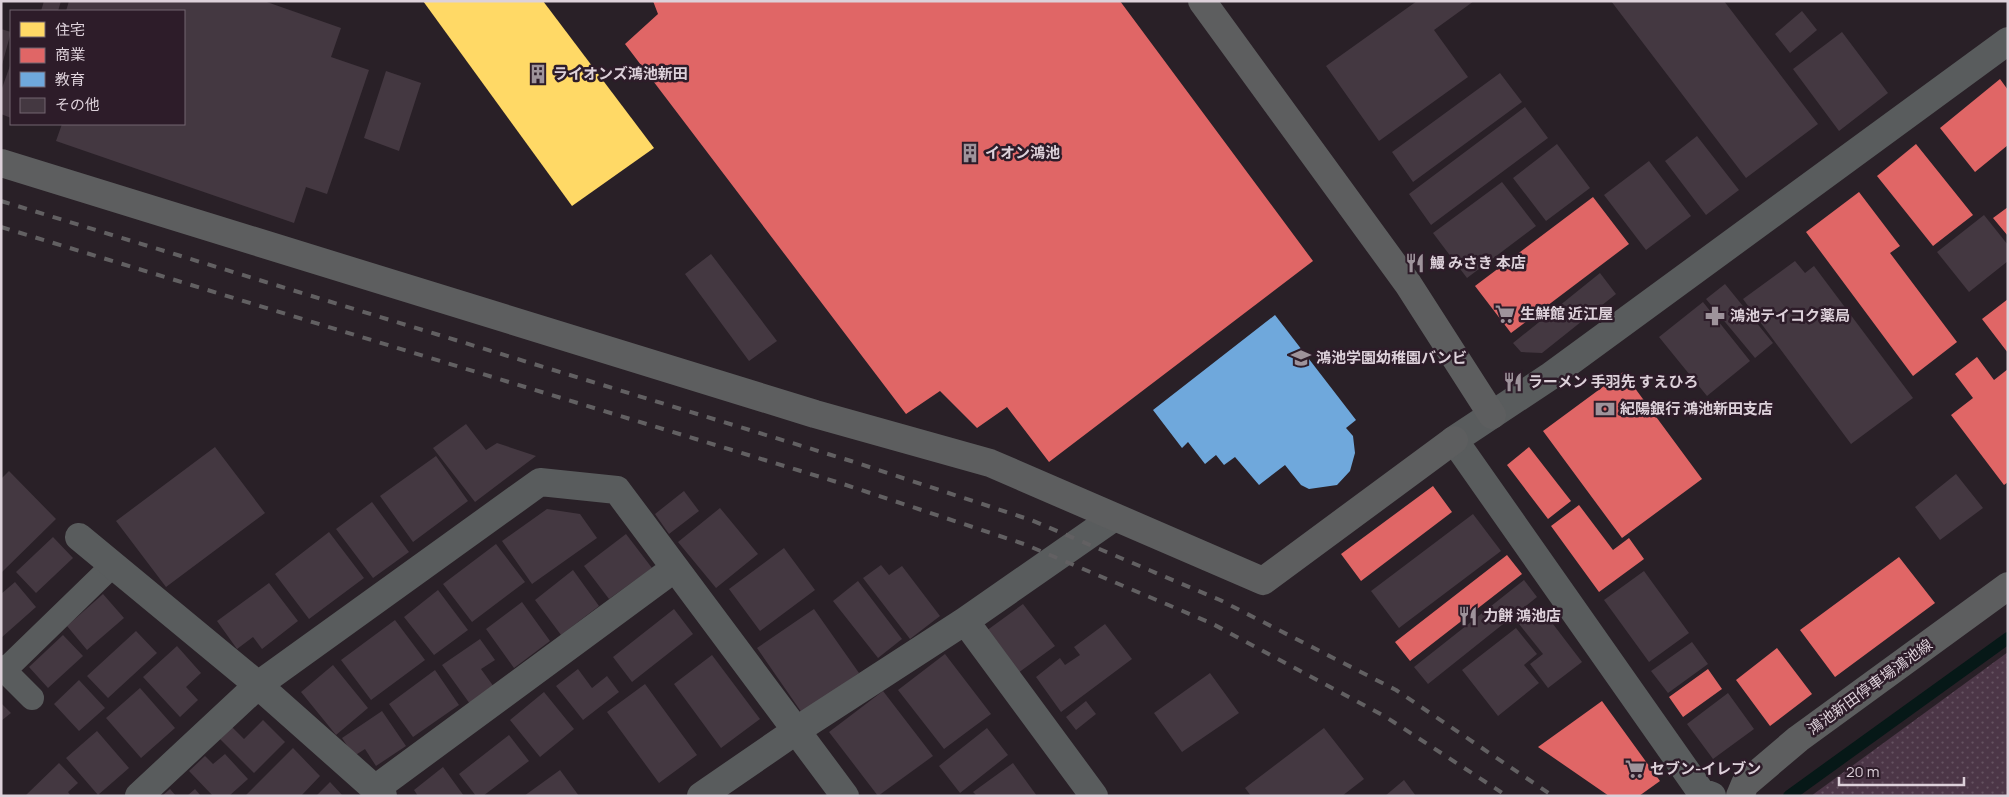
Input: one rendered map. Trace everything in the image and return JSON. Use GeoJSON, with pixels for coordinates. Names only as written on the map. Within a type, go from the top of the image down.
{"type":"FeatureCollection","features":[{"type":"Feature","properties":{"kind":"street"},"geometry":{"type":"LineString","coordinates":[[1202,1],[1408,284],[1492,415]]}},
{"type":"Feature","properties":{"kind":"street"},"geometry":{"type":"LineString","coordinates":[[1,162],[815,414],[990,463],[1113,518],[1263,581],[1454,440],[1549,377],[2008,41]]}},
{"type":"Feature","properties":{"kind":"street"},"geometry":{"type":"LineString","coordinates":[[1454,440],[1702,794]]}},
{"type":"Feature","properties":{"kind":"street"},"geometry":{"type":"LineString","coordinates":[[139,796],[258,685],[540,482],[617,490],[845,796]]}},
{"type":"Feature","properties":{"kind":"street"},"geometry":{"type":"LineString","coordinates":[[701,796],[797,730],[965,621],[1113,518]]}},
{"type":"Feature","properties":{"kind":"street"},"geometry":{"type":"LineString","coordinates":[[79,537],[258,685],[379,792],[675,568]]}},
{"type":"Feature","properties":{"kind":"street","name":"鴻池新田停車場鴻池線"},"geometry":{"type":"LineString","coordinates":[[1740,796],[1745,784],[1798,739],[2008,586]]}},
{"type":"Feature","properties":{"kind":"street"},"geometry":{"type":"LineString","coordinates":[[965,621],[1094,796]]}},
{"type":"Feature","properties":{"kind":"lane"},"geometry":{"type":"LineString","coordinates":[[32,698],[3,669],[113,565]]}},
{"type":"Feature","properties":{"kind":"shaded area"},"geometry":{"type":"Polygon","coordinates":[[[2008,652],[2008,796],[1811,796],[2008,652]]]}},
{"type":"Feature","properties":{"kind":"building: 住宅","name":"ライオンズ鴻池新田"},"geometry":{"type":"Polygon","coordinates":[[[423,1],[543,1],[654,148],[572,206],[423,1]]]}},
{"type":"Feature","properties":{"kind":"building: 商業","name":"イオン鴻池"},"geometry":{"type":"Polygon","coordinates":[[[653,1],[1120,1],[1313,261],[1049,462],[1007,407],[977,428],[940,391],[906,414],[625,44],[658,14],[653,1]]]}},
{"type":"Feature","properties":{"kind":"building: 商業"},"geometry":{"type":"Polygon","coordinates":[[[2000,79],[2008,90],[2008,145],[1975,172],[1940,128],[2000,79]]]}},
{"type":"Feature","properties":{"kind":"building: 商業"},"geometry":{"type":"Polygon","coordinates":[[[1916,144],[1973,215],[1933,246],[1877,176],[1916,144]]]}},
{"type":"Feature","properties":{"kind":"building: 商業"},"geometry":{"type":"Polygon","coordinates":[[[1859,192],[1900,246],[1890,253],[1957,342],[1913,376],[1806,232],[1859,192]]]}},
{"type":"Feature","properties":{"kind":"building: 商業"},"geometry":{"type":"Polygon","coordinates":[[[1593,197],[1629,244],[1511,333],[1475,286],[1593,197]]]}},
{"type":"Feature","properties":{"kind":"building: 商業"},"geometry":{"type":"Polygon","coordinates":[[[2008,207],[2008,236],[1993,218],[2008,207]]]}},
{"type":"Feature","properties":{"kind":"building: 商業"},"geometry":{"type":"Polygon","coordinates":[[[2008,299],[2008,353],[1982,319],[2008,299]]]}},
{"type":"Feature","properties":{"kind":"building: 商業"},"geometry":{"type":"Polygon","coordinates":[[[1977,357],[1994,380],[2008,369],[2008,482],[2004,485],[1951,415],[1973,398],[1955,374],[1977,357]]]}},
{"type":"Feature","properties":{"kind":"building: 商業"},"geometry":{"type":"Polygon","coordinates":[[[1623,372],[1702,479],[1622,538],[1543,431],[1623,372]]]}},
{"type":"Feature","properties":{"kind":"building: 商業"},"geometry":{"type":"Polygon","coordinates":[[[1529,447],[1571,501],[1548,519],[1507,465],[1529,447]]]}},
{"type":"Feature","properties":{"kind":"building: 商業"},"geometry":{"type":"Polygon","coordinates":[[[1433,486],[1452,512],[1361,581],[1341,554],[1433,486]]]}},
{"type":"Feature","properties":{"kind":"building: 商業"},"geometry":{"type":"Polygon","coordinates":[[[1579,505],[1613,550],[1629,538],[1644,559],[1599,592],[1551,526],[1579,505]]]}},
{"type":"Feature","properties":{"kind":"building: 商業"},"geometry":{"type":"Polygon","coordinates":[[[1507,555],[1522,574],[1410,661],[1395,642],[1507,555]]]}},
{"type":"Feature","properties":{"kind":"building: 商業"},"geometry":{"type":"Polygon","coordinates":[[[1899,557],[1935,603],[1835,677],[1800,630],[1899,557]]]}},
{"type":"Feature","properties":{"kind":"building: 商業"},"geometry":{"type":"Polygon","coordinates":[[[1777,648],[1812,694],[1770,726],[1736,680],[1777,648]]]}},
{"type":"Feature","properties":{"kind":"building: 商業"},"geometry":{"type":"Polygon","coordinates":[[[1708,669],[1722,689],[1683,717],[1669,697],[1708,669]]]}},
{"type":"Feature","properties":{"kind":"building: 商業"},"geometry":{"type":"Polygon","coordinates":[[[1602,701],[1660,781],[1639,796],[1609,796],[1538,747],[1602,701]]]}},
{"type":"Feature","properties":{"kind":"building: 教育"},"geometry":{"type":"Polygon","coordinates":[[[1275,315],[1356,420],[1346,428],[1353,436],[1355,453],[1350,471],[1337,485],[1309,489],[1301,485],[1285,465],[1259,485],[1235,457],[1224,465],[1216,455],[1205,464],[1188,442],[1182,448],[1153,410],[1275,315]]]}},
{"type":"Feature","properties":{"kind":"building: その他"},"geometry":{"type":"Polygon","coordinates":[[[44,1],[61,1],[58,10],[41,10],[44,1]]]}},
{"type":"Feature","properties":{"kind":"building: その他"},"geometry":{"type":"Polygon","coordinates":[[[69,1],[264,1],[341,28],[331,57],[369,70],[327,194],[306,187],[294,223],[56,141],[62,125],[185,125],[185,10],[66,10],[69,1]]]}},
{"type":"Feature","properties":{"kind":"building: その他"},"geometry":{"type":"Polygon","coordinates":[[[1417,1],[1474,1],[1434,30],[1468,77],[1379,141],[1326,66],[1417,1]]]}},
{"type":"Feature","properties":{"kind":"building: その他"},"geometry":{"type":"Polygon","coordinates":[[[1611,1],[1724,1],[1818,124],[1746,178],[1611,1]]]}},
{"type":"Feature","properties":{"kind":"building: その他"},"geometry":{"type":"Polygon","coordinates":[[[1802,11],[1817,30],[1790,53],[1775,34],[1802,11]]]}},
{"type":"Feature","properties":{"kind":"building: その他"},"geometry":{"type":"Polygon","coordinates":[[[1,29],[10,32],[10,36],[1,64],[1,29]]]}},
{"type":"Feature","properties":{"kind":"building: その他"},"geometry":{"type":"Polygon","coordinates":[[[1842,32],[1888,93],[1839,131],[1793,69],[1842,32]]]}},
{"type":"Feature","properties":{"kind":"building: その他"},"geometry":{"type":"Polygon","coordinates":[[[10,66],[10,118],[1,114],[1,91],[10,66]]]}},
{"type":"Feature","properties":{"kind":"building: その他"},"geometry":{"type":"Polygon","coordinates":[[[386,71],[421,83],[399,151],[364,138],[386,71]]]}},
{"type":"Feature","properties":{"kind":"building: その他"},"geometry":{"type":"Polygon","coordinates":[[[1500,73],[1522,102],[1413,182],[1392,152],[1500,73]]]}},
{"type":"Feature","properties":{"kind":"building: その他"},"geometry":{"type":"Polygon","coordinates":[[[1525,107],[1548,138],[1431,225],[1409,194],[1525,107]]]}},
{"type":"Feature","properties":{"kind":"building: その他"},"geometry":{"type":"Polygon","coordinates":[[[1697,136],[1739,190],[1706,215],[1665,161],[1697,136]]]}},
{"type":"Feature","properties":{"kind":"building: その他"},"geometry":{"type":"Polygon","coordinates":[[[1557,144],[1590,188],[1546,221],[1513,178],[1557,144]]]}},
{"type":"Feature","properties":{"kind":"building: その他"},"geometry":{"type":"Polygon","coordinates":[[[1649,161],[1691,216],[1646,250],[1604,195],[1649,161]]]}},
{"type":"Feature","properties":{"kind":"building: その他"},"geometry":{"type":"Polygon","coordinates":[[[1502,182],[1536,226],[1467,278],[1433,233],[1502,182]]]}},
{"type":"Feature","properties":{"kind":"building: その他"},"geometry":{"type":"Polygon","coordinates":[[[1984,215],[2008,245],[2008,261],[1969,292],[1937,252],[1984,215]]]}},
{"type":"Feature","properties":{"kind":"building: その他"},"geometry":{"type":"Polygon","coordinates":[[[711,254],[777,341],[749,361],[685,274],[711,254]]]}},
{"type":"Feature","properties":{"kind":"building: その他"},"geometry":{"type":"Polygon","coordinates":[[[1795,261],[1805,273],[1814,266],[1913,398],[1851,444],[1743,299],[1795,261]]]}},
{"type":"Feature","properties":{"kind":"building: その他"},"geometry":{"type":"Polygon","coordinates":[[[1600,273],[1616,294],[1542,353],[1521,352],[1513,343],[1600,273]]]}},
{"type":"Feature","properties":{"kind":"building: その他"},"geometry":{"type":"Polygon","coordinates":[[[1725,284],[1773,343],[1755,358],[1706,299],[1725,284]]]}},
{"type":"Feature","properties":{"kind":"building: その他"},"geometry":{"type":"Polygon","coordinates":[[[1703,302],[1750,361],[1707,396],[1659,337],[1703,302]]]}},
{"type":"Feature","properties":{"kind":"building: その他"},"geometry":{"type":"Polygon","coordinates":[[[466,424],[486,450],[497,443],[536,456],[475,502],[433,448],[466,424]]]}},
{"type":"Feature","properties":{"kind":"building: その他"},"geometry":{"type":"Polygon","coordinates":[[[215,447],[265,513],[166,587],[116,521],[215,447]]]}},
{"type":"Feature","properties":{"kind":"building: その他"},"geometry":{"type":"Polygon","coordinates":[[[436,456],[468,501],[413,542],[380,496],[436,456]]]}},
{"type":"Feature","properties":{"kind":"building: その他"},"geometry":{"type":"Polygon","coordinates":[[[9,471],[56,519],[1,573],[1,479],[9,471]]]}},
{"type":"Feature","properties":{"kind":"building: その他"},"geometry":{"type":"Polygon","coordinates":[[[1956,474],[1983,508],[1940,540],[1915,507],[1956,474]]]}},
{"type":"Feature","properties":{"kind":"building: その他"},"geometry":{"type":"Polygon","coordinates":[[[684,491],[699,511],[669,534],[655,514],[684,491]]]}},
{"type":"Feature","properties":{"kind":"building: その他"},"geometry":{"type":"Polygon","coordinates":[[[372,502],[409,552],[373,578],[336,529],[372,502]]]}},
{"type":"Feature","properties":{"kind":"building: その他"},"geometry":{"type":"Polygon","coordinates":[[[720,508],[758,554],[716,588],[678,542],[720,508]]]}},
{"type":"Feature","properties":{"kind":"building: その他"},"geometry":{"type":"Polygon","coordinates":[[[547,509],[580,514],[597,538],[532,584],[502,541],[547,509]]]}},
{"type":"Feature","properties":{"kind":"building: その他"},"geometry":{"type":"Polygon","coordinates":[[[1473,514],[1501,551],[1399,628],[1371,591],[1473,514]]]}},
{"type":"Feature","properties":{"kind":"building: その他"},"geometry":{"type":"Polygon","coordinates":[[[329,532],[364,578],[309,619],[275,574],[329,532]]]}},
{"type":"Feature","properties":{"kind":"building: その他"},"geometry":{"type":"Polygon","coordinates":[[[626,534],[652,568],[609,599],[584,566],[626,534]]]}},
{"type":"Feature","properties":{"kind":"building: その他"},"geometry":{"type":"Polygon","coordinates":[[[53,537],[73,558],[36,593],[16,572],[53,537]]]}},
{"type":"Feature","properties":{"kind":"building: その他"},"geometry":{"type":"Polygon","coordinates":[[[496,544],[525,582],[472,622],[443,584],[496,544]]]}},
{"type":"Feature","properties":{"kind":"building: その他"},"geometry":{"type":"Polygon","coordinates":[[[784,548],[815,590],[760,631],[729,589],[784,548]]]}},
{"type":"Feature","properties":{"kind":"building: その他"},"geometry":{"type":"Polygon","coordinates":[[[881,565],[889,575],[902,566],[940,616],[910,639],[863,578],[881,565]]]}},
{"type":"Feature","properties":{"kind":"building: その他"},"geometry":{"type":"Polygon","coordinates":[[[573,570],[599,606],[561,635],[535,600],[573,570]]]}},
{"type":"Feature","properties":{"kind":"building: その他"},"geometry":{"type":"Polygon","coordinates":[[[1644,571],[1689,633],[1649,662],[1604,600],[1644,571]]]}},
{"type":"Feature","properties":{"kind":"building: その他"},"geometry":{"type":"Polygon","coordinates":[[[1524,580],[1537,597],[1428,684],[1414,667],[1524,580]]]}},
{"type":"Feature","properties":{"kind":"building: その他"},"geometry":{"type":"Polygon","coordinates":[[[858,581],[902,639],[878,658],[833,601],[858,581]]]}},
{"type":"Feature","properties":{"kind":"building: その他"},"geometry":{"type":"Polygon","coordinates":[[[15,582],[36,607],[1,638],[1,594],[15,582]]]}},
{"type":"Feature","properties":{"kind":"building: その他"},"geometry":{"type":"Polygon","coordinates":[[[269,583],[298,621],[262,649],[253,637],[237,649],[217,621],[269,583]]]}},
{"type":"Feature","properties":{"kind":"building: その他"},"geometry":{"type":"Polygon","coordinates":[[[438,590],[468,630],[434,655],[404,617],[438,590]]]}},
{"type":"Feature","properties":{"kind":"building: その他"},"geometry":{"type":"Polygon","coordinates":[[[103,594],[124,618],[87,650],[67,626],[103,594]]]}},
{"type":"Feature","properties":{"kind":"building: その他"},"geometry":{"type":"Polygon","coordinates":[[[522,602],[550,641],[514,668],[486,629],[522,602]]]}},
{"type":"Feature","properties":{"kind":"building: その他"},"geometry":{"type":"Polygon","coordinates":[[[1023,604],[1055,646],[1018,673],[986,631],[1023,604]]]}},
{"type":"Feature","properties":{"kind":"building: その他"},"geometry":{"type":"Polygon","coordinates":[[[1540,607],[1582,662],[1548,688],[1530,664],[1543,654],[1519,624],[1540,607]]]}},
{"type":"Feature","properties":{"kind":"building: その他"},"geometry":{"type":"Polygon","coordinates":[[[674,609],[693,634],[632,682],[613,657],[674,609]]]}},
{"type":"Feature","properties":{"kind":"building: その他"},"geometry":{"type":"Polygon","coordinates":[[[814,609],[859,673],[802,713],[757,648],[814,609]]]}},
{"type":"Feature","properties":{"kind":"building: その他"},"geometry":{"type":"Polygon","coordinates":[[[395,620],[425,660],[371,700],[341,660],[395,620]]]}},
{"type":"Feature","properties":{"kind":"building: その他"},"geometry":{"type":"Polygon","coordinates":[[[1105,624],[1132,659],[1061,712],[1036,677],[1060,658],[1065,665],[1080,655],[1074,647],[1105,624]]]}},
{"type":"Feature","properties":{"kind":"building: その他"},"geometry":{"type":"Polygon","coordinates":[[[1516,628],[1537,654],[1524,665],[1539,683],[1498,716],[1462,670],[1516,628]]]}},
{"type":"Feature","properties":{"kind":"building: その他"},"geometry":{"type":"Polygon","coordinates":[[[136,631],[157,653],[108,698],[87,676],[136,631]]]}},
{"type":"Feature","properties":{"kind":"building: その他"},"geometry":{"type":"Polygon","coordinates":[[[63,635],[83,656],[48,688],[29,667],[63,635]]]}},
{"type":"Feature","properties":{"kind":"building: その他"},"geometry":{"type":"Polygon","coordinates":[[[480,639],[495,660],[481,669],[494,687],[470,704],[442,665],[480,639]]]}},
{"type":"Feature","properties":{"kind":"building: その他"},"geometry":{"type":"Polygon","coordinates":[[[1692,642],[1708,664],[1668,693],[1651,671],[1692,642]]]}},
{"type":"Feature","properties":{"kind":"building: その他"},"geometry":{"type":"Polygon","coordinates":[[[177,646],[201,673],[186,687],[198,700],[180,717],[143,677],[177,646]]]}},
{"type":"Feature","properties":{"kind":"building: その他"},"geometry":{"type":"Polygon","coordinates":[[[945,654],[991,714],[944,749],[898,690],[945,654]]]}},
{"type":"Feature","properties":{"kind":"building: その他"},"geometry":{"type":"Polygon","coordinates":[[[712,655],[760,719],[721,748],[674,684],[712,655]]]}},
{"type":"Feature","properties":{"kind":"building: その他"},"geometry":{"type":"Polygon","coordinates":[[[333,665],[368,708],[336,735],[301,692],[333,665]]]}},
{"type":"Feature","properties":{"kind":"building: その他"},"geometry":{"type":"Polygon","coordinates":[[[578,669],[592,688],[607,676],[619,692],[583,720],[556,686],[578,669]]]}},
{"type":"Feature","properties":{"kind":"building: その他"},"geometry":{"type":"Polygon","coordinates":[[[435,670],[459,705],[413,737],[389,704],[435,670]]]}},
{"type":"Feature","properties":{"kind":"building: その他"},"geometry":{"type":"Polygon","coordinates":[[[1210,673],[1239,713],[1182,752],[1154,713],[1210,673]]]}},
{"type":"Feature","properties":{"kind":"building: その他"},"geometry":{"type":"Polygon","coordinates":[[[79,680],[105,708],[79,731],[54,704],[79,680]]]}},
{"type":"Feature","properties":{"kind":"building: その他"},"geometry":{"type":"Polygon","coordinates":[[[645,684],[697,755],[659,783],[607,712],[645,684]]]}},
{"type":"Feature","properties":{"kind":"building: その他"},"geometry":{"type":"Polygon","coordinates":[[[140,688],[175,728],[141,758],[106,718],[140,688]]]}},
{"type":"Feature","properties":{"kind":"building: その他"},"geometry":{"type":"Polygon","coordinates":[[[883,691],[933,756],[878,796],[829,732],[883,691]]]}},
{"type":"Feature","properties":{"kind":"building: その他"},"geometry":{"type":"Polygon","coordinates":[[[544,692],[574,729],[540,757],[510,720],[544,692]]]}},
{"type":"Feature","properties":{"kind":"building: その他"},"geometry":{"type":"Polygon","coordinates":[[[1728,693],[1754,729],[1713,759],[1687,724],[1728,693]]]}},
{"type":"Feature","properties":{"kind":"building: その他"},"geometry":{"type":"Polygon","coordinates":[[[1086,701],[1096,714],[1076,730],[1066,717],[1086,701]]]}},
{"type":"Feature","properties":{"kind":"building: その他"},"geometry":{"type":"Polygon","coordinates":[[[1,703],[11,713],[1,721],[1,703]]]}},
{"type":"Feature","properties":{"kind":"building: その他"},"geometry":{"type":"Polygon","coordinates":[[[382,711],[406,746],[376,766],[365,749],[354,756],[342,738],[382,711]]]}},
{"type":"Feature","properties":{"kind":"building: その他"},"geometry":{"type":"Polygon","coordinates":[[[263,720],[285,742],[254,773],[220,739],[232,727],[244,739],[263,720]]]}},
{"type":"Feature","properties":{"kind":"building: その他"},"geometry":{"type":"Polygon","coordinates":[[[987,728],[1008,755],[960,793],[939,766],[987,728]]]}},
{"type":"Feature","properties":{"kind":"building: その他"},"geometry":{"type":"Polygon","coordinates":[[[1324,728],[1364,779],[1342,796],[1251,796],[1245,788],[1324,728]]]}},
{"type":"Feature","properties":{"kind":"building: その他"},"geometry":{"type":"Polygon","coordinates":[[[97,731],[129,768],[98,795],[66,758],[97,731]]]}},
{"type":"Feature","properties":{"kind":"building: その他"},"geometry":{"type":"Polygon","coordinates":[[[509,735],[529,761],[483,796],[476,796],[459,774],[509,735]]]}},
{"type":"Feature","properties":{"kind":"building: その他"},"geometry":{"type":"Polygon","coordinates":[[[293,748],[320,776],[301,796],[245,796],[293,748]]]}},
{"type":"Feature","properties":{"kind":"building: その他"},"geometry":{"type":"Polygon","coordinates":[[[225,754],[248,779],[229,796],[213,796],[189,771],[205,756],[213,764],[225,754]]]}},
{"type":"Feature","properties":{"kind":"building: その他"},"geometry":{"type":"Polygon","coordinates":[[[59,763],[78,783],[68,792],[71,796],[25,796],[59,763]]]}},
{"type":"Feature","properties":{"kind":"building: その他"},"geometry":{"type":"Polygon","coordinates":[[[1013,763],[1037,796],[977,796],[973,792],[1013,763]]]}},
{"type":"Feature","properties":{"kind":"building: その他"},"geometry":{"type":"Polygon","coordinates":[[[443,767],[464,796],[418,796],[414,790],[443,767]]]}},
{"type":"Feature","properties":{"kind":"building: その他"},"geometry":{"type":"Polygon","coordinates":[[[560,770],[579,796],[524,796],[560,770]]]}},
{"type":"Feature","properties":{"kind":"building: その他"},"geometry":{"type":"Polygon","coordinates":[[[1404,780],[1416,796],[1385,796],[1404,780]]]}},
{"type":"Feature","properties":{"kind":"building: その他"},"geometry":{"type":"Polygon","coordinates":[[[330,782],[343,796],[316,796],[330,782]]]}},
{"type":"Feature","properties":{"kind":"building: その他"},"geometry":{"type":"Polygon","coordinates":[[[170,789],[176,796],[162,796],[170,789]]]}},
{"type":"Feature","properties":{"kind":"building: その他"},"geometry":{"type":"Polygon","coordinates":[[[195,789],[201,796],[187,796],[195,789]]]}},
{"type":"Feature","properties":{"kind":"waterway"},"geometry":{"type":"LineString","coordinates":[[1789,796],[2008,638]]}},
{"type":"Feature","properties":{"kind":"railway"},"geometry":{"type":"LineString","coordinates":[[1,201],[851,461],[1031,520],[1220,600],[1396,690],[1553,796]]}},
{"type":"Feature","properties":{"kind":"railway"},"geometry":{"type":"LineString","coordinates":[[1,227],[840,483],[1024,544],[1211,623],[1386,717],[1507,796]]}},
{"type":"Feature","properties":{"kind":"place","name":"ライオンズ鴻池新田"},"geometry":{"type":"Point","coordinates":[538,74]}},
{"type":"Feature","properties":{"kind":"place","name":"イオン鴻池"},"geometry":{"type":"Point","coordinates":[970,153]}},
{"type":"Feature","properties":{"kind":"place","name":"鰻 みさき 本店"},"geometry":{"type":"Point","coordinates":[1415,263]}},
{"type":"Feature","properties":{"kind":"place","name":"生鮮館 近江屋"},"geometry":{"type":"Point","coordinates":[1505,314]}},
{"type":"Feature","properties":{"kind":"place","name":"鴻池テイコク薬局"},"geometry":{"type":"Point","coordinates":[1715,316]}},
{"type":"Feature","properties":{"kind":"place","name":"鴻池学園幼稚園バンビ"},"geometry":{"type":"Point","coordinates":[1301,358]}},
{"type":"Feature","properties":{"kind":"place","name":"ラーメン 手羽先 すえひろ"},"geometry":{"type":"Point","coordinates":[1513,382]}},
{"type":"Feature","properties":{"kind":"place","name":"紀陽銀行 鴻池新田支店"},"geometry":{"type":"Point","coordinates":[1605,409]}},
{"type":"Feature","properties":{"kind":"place","name":"力餅 鴻池店"},"geometry":{"type":"Point","coordinates":[1468,616]}},
{"type":"Feature","properties":{"kind":"place","name":"セブン-イレブン"},"geometry":{"type":"Point","coordinates":[1635,769]}}]}
